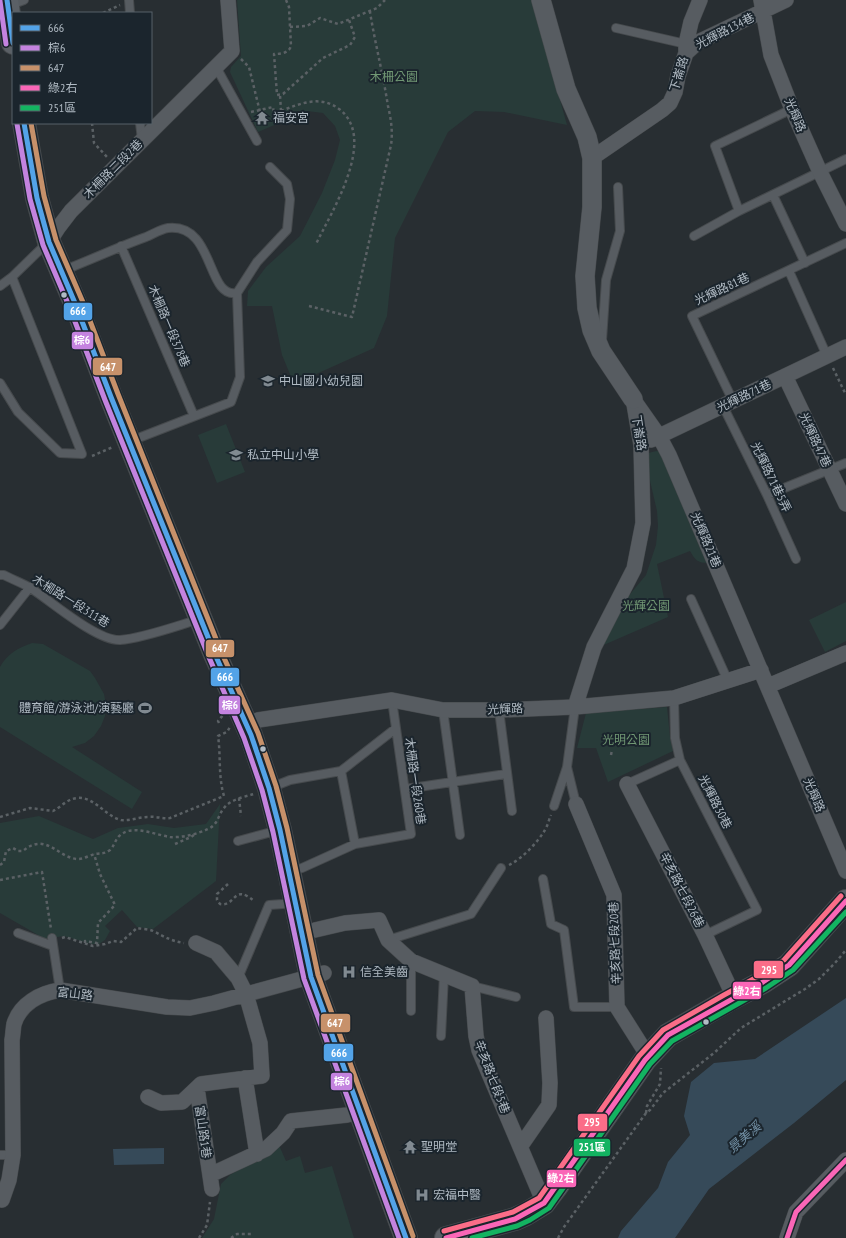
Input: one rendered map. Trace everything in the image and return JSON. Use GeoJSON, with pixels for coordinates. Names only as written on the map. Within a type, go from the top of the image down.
{"type":"FeatureCollection","features":[{"type":"Feature","properties":{"kind":"main road"},"geometry":{"type":"LineString","coordinates":[[24,124],[37,198],[53,235],[75,303],[111,397],[214,652],[245,723],[263,730],[280,784],[296,869],[295,901],[359,1112],[406,1238]]}},
{"type":"Feature","properties":{"kind":"main road"},"geometry":{"type":"LineString","coordinates":[[37,124],[53,235],[72,267],[212,615],[245,723],[269,788],[280,830],[296,869],[315,930],[318,975],[419,1238]]}},
{"type":"Feature","properties":{"kind":"main road"},"geometry":{"type":"LineString","coordinates":[[446,1238],[515,1219],[544,1203],[655,1060],[668,1035],[763,982],[789,964],[846,901]]}},
{"type":"Feature","properties":{"kind":"street"},"geometry":{"type":"LineString","coordinates":[[228,0],[232,51]]}},
{"type":"Feature","properties":{"kind":"street","name":"下崙路"},"geometry":{"type":"LineString","coordinates":[[592,158],[670,103],[675,92],[691,22],[700,0]]}},
{"type":"Feature","properties":{"kind":"street","name":"光輝路134巷"},"geometry":{"type":"LineString","coordinates":[[686,48],[761,6],[786,0]]}},
{"type":"Feature","properties":{"kind":"street","name":"下崙路"},"geometry":{"type":"LineString","coordinates":[[543,1],[566,89],[587,137],[592,158],[592,207],[586,284],[587,308],[592,330],[601,351],[633,399],[641,445],[643,523],[634,569],[594,647],[575,707]]}},
{"type":"Feature","properties":{"kind":"street","name":"光輝路"},"geometry":{"type":"LineString","coordinates":[[761,6],[771,55],[792,109],[820,172],[846,224]]}},
{"type":"Feature","properties":{"kind":"street","name":"木柵路二段2巷"},"geometry":{"type":"LineString","coordinates":[[53,235],[71,211],[232,51]]}},
{"type":"Feature","properties":{"kind":"street","name":"光輝路71巷"},"geometry":{"type":"LineString","coordinates":[[641,445],[846,347]]}},
{"type":"Feature","properties":{"kind":"street","name":"光輝路47巷"},"geometry":{"type":"LineString","coordinates":[[785,376],[846,504]]}},
{"type":"Feature","properties":{"kind":"street","name":"光輝路21巷"},"geometry":{"type":"LineString","coordinates":[[633,399],[660,436],[768,686]]}},
{"type":"Feature","properties":{"kind":"street"},"geometry":{"type":"LineString","coordinates":[[768,686],[846,653]]}},
{"type":"Feature","properties":{"kind":"street","name":"光輝路"},"geometry":{"type":"LineString","coordinates":[[245,723],[392,700],[443,710],[499,710],[575,707],[674,698],[760,670]]}},
{"type":"Feature","properties":{"kind":"street","name":"光輝路"},"geometry":{"type":"LineString","coordinates":[[768,686],[846,871]]}},
{"type":"Feature","properties":{"kind":"street","name":"辛亥路七段26巷"},"geometry":{"type":"LineString","coordinates":[[627,784],[705,935],[734,997]]}},
{"type":"Feature","properties":{"kind":"street","name":"辛亥路七段20巷"},"geometry":{"type":"LineString","coordinates":[[576,804],[614,895],[617,1007]]}},
{"type":"Feature","properties":{"kind":"street"},"geometry":{"type":"LineString","coordinates":[[315,930],[345,923],[379,920],[388,940],[411,961],[472,986]]}},
{"type":"Feature","properties":{"kind":"street"},"geometry":{"type":"LineString","coordinates":[[196,943],[216,952],[238,978],[246,994]]}},
{"type":"Feature","properties":{"kind":"street","name":"富山路"},"geometry":{"type":"LineString","coordinates":[[1,1202],[9,1180],[7,1155],[12,1040],[15,1023],[24,1008],[36,997],[48,992],[60,990],[167,1007],[190,1008],[318,975]]}},
{"type":"Feature","properties":{"kind":"street","name":"辛亥路七段5巷"},"geometry":{"type":"LineString","coordinates":[[472,986],[476,1036],[479,1050],[544,1203]]}},
{"type":"Feature","properties":{"kind":"street","name":"富山路1巷"},"geometry":{"type":"LineString","coordinates":[[148,1097],[161,1104],[182,1102],[201,1084],[262,1076],[260,1043],[246,994]]}},
{"type":"Feature","properties":{"kind":"street"},"geometry":{"type":"LineString","coordinates":[[617,1007],[655,1060]]}},
{"type":"Feature","properties":{"kind":"street"},"geometry":{"type":"LineString","coordinates":[[520,1147],[549,1105],[550,1083],[546,1018]]}},
{"type":"Feature","properties":{"kind":"street"},"geometry":{"type":"LineString","coordinates":[[245,1078],[257,1154]]}},
{"type":"Feature","properties":{"kind":"street","name":"富山路1巷"},"geometry":{"type":"LineString","coordinates":[[197,1088],[211,1182],[266,1149],[283,1132],[291,1121],[347,1115],[359,1112]]}},
{"type":"Feature","properties":{"kind":"street"},"geometry":{"type":"LineString","coordinates":[[787,1238],[796,1212],[846,1160]]}},
{"type":"Feature","properties":{"kind":"lane"},"geometry":{"type":"LineString","coordinates":[[129,0],[130,12]]}},
{"type":"Feature","properties":{"kind":"lane"},"geometry":{"type":"LineString","coordinates":[[616,28],[686,48]]}},
{"type":"Feature","properties":{"kind":"lane"},"geometry":{"type":"LineString","coordinates":[[216,67],[257,141]]}},
{"type":"Feature","properties":{"kind":"lane"},"geometry":{"type":"LineString","coordinates":[[739,211],[715,146],[792,109]]}},
{"type":"Feature","properties":{"kind":"lane"},"geometry":{"type":"LineString","coordinates":[[140,124],[142,140]]}},
{"type":"Feature","properties":{"kind":"lane"},"geometry":{"type":"LineString","coordinates":[[694,236],[739,211],[846,159]]}},
{"type":"Feature","properties":{"kind":"lane"},"geometry":{"type":"LineString","coordinates":[[141,437],[231,402],[240,377],[237,293],[257,262],[287,230],[290,199],[286,184],[270,167]]}},
{"type":"Feature","properties":{"kind":"lane"},"geometry":{"type":"LineString","coordinates":[[601,351],[606,280],[620,231],[618,187]]}},
{"type":"Feature","properties":{"kind":"lane"},"geometry":{"type":"LineString","coordinates":[[773,195],[805,263]]}},
{"type":"Feature","properties":{"kind":"lane"},"geometry":{"type":"LineString","coordinates":[[72,267],[168,228],[180,229],[192,234],[203,247],[216,280],[223,289],[232,294],[237,293]]}},
{"type":"Feature","properties":{"kind":"lane"},"geometry":{"type":"LineString","coordinates":[[0,286],[12,277],[53,235]]}},
{"type":"Feature","properties":{"kind":"lane","name":"光輝路81巷"},"geometry":{"type":"LineString","coordinates":[[728,404],[692,316],[846,243]]}},
{"type":"Feature","properties":{"kind":"lane","name":"木柵路一段378巷"},"geometry":{"type":"LineString","coordinates":[[122,246],[194,416]]}},
{"type":"Feature","properties":{"kind":"lane"},"geometry":{"type":"LineString","coordinates":[[789,271],[827,356]]}},
{"type":"Feature","properties":{"kind":"lane"},"geometry":{"type":"LineString","coordinates":[[0,383],[18,412],[60,452],[82,454],[12,277]]}},
{"type":"Feature","properties":{"kind":"lane","name":"光輝路71巷5弄"},"geometry":{"type":"LineString","coordinates":[[728,404],[796,559]]}},
{"type":"Feature","properties":{"kind":"lane"},"geometry":{"type":"LineString","coordinates":[[767,495],[846,463]]}},
{"type":"Feature","properties":{"kind":"lane","name":"木柵路一段311巷"},"geometry":{"type":"LineString","coordinates":[[0,575],[4,575],[30,588],[93,631],[105,637],[119,640],[133,638],[201,619]]}},
{"type":"Feature","properties":{"kind":"lane"},"geometry":{"type":"LineString","coordinates":[[0,625],[30,588]]}},
{"type":"Feature","properties":{"kind":"lane"},"geometry":{"type":"LineString","coordinates":[[691,599],[728,681]]}},
{"type":"Feature","properties":{"kind":"lane","name":"光輝路30巷"},"geometry":{"type":"LineString","coordinates":[[674,698],[675,738],[680,760],[757,910],[705,935]]}},
{"type":"Feature","properties":{"kind":"lane","name":"木柵路一段260巷"},"geometry":{"type":"LineString","coordinates":[[296,869],[354,844],[411,834],[392,700]]}},
{"type":"Feature","properties":{"kind":"lane"},"geometry":{"type":"LineString","coordinates":[[554,806],[567,767],[575,707]]}},
{"type":"Feature","properties":{"kind":"lane"},"geometry":{"type":"LineString","coordinates":[[443,710],[460,835]]}},
{"type":"Feature","properties":{"kind":"lane"},"geometry":{"type":"LineString","coordinates":[[499,710],[506,774],[512,811]]}},
{"type":"Feature","properties":{"kind":"lane"},"geometry":{"type":"LineString","coordinates":[[280,784],[290,780],[341,771],[396,729]]}},
{"type":"Feature","properties":{"kind":"lane"},"geometry":{"type":"LineString","coordinates":[[627,784],[680,760]]}},
{"type":"Feature","properties":{"kind":"lane"},"geometry":{"type":"LineString","coordinates":[[567,767],[576,804]]}},
{"type":"Feature","properties":{"kind":"lane"},"geometry":{"type":"LineString","coordinates":[[341,771],[354,844]]}},
{"type":"Feature","properties":{"kind":"lane"},"geometry":{"type":"LineString","coordinates":[[405,789],[506,774]]}},
{"type":"Feature","properties":{"kind":"lane"},"geometry":{"type":"LineString","coordinates":[[238,841],[280,830]]}},
{"type":"Feature","properties":{"kind":"lane"},"geometry":{"type":"LineString","coordinates":[[388,940],[471,914],[501,868]]}},
{"type":"Feature","properties":{"kind":"lane"},"geometry":{"type":"LineString","coordinates":[[543,879],[551,924],[564,930],[574,1007],[617,1007]]}},
{"type":"Feature","properties":{"kind":"lane"},"geometry":{"type":"LineString","coordinates":[[238,978],[270,904],[283,904],[295,901]]}},
{"type":"Feature","properties":{"kind":"lane"},"geometry":{"type":"LineString","coordinates":[[18,933],[52,942],[60,990]]}},
{"type":"Feature","properties":{"kind":"lane"},"geometry":{"type":"LineString","coordinates":[[411,961],[411,1011]]}},
{"type":"Feature","properties":{"kind":"lane"},"geometry":{"type":"LineString","coordinates":[[442,1036],[444,975]]}},
{"type":"Feature","properties":{"kind":"lane"},"geometry":{"type":"LineString","coordinates":[[472,986],[516,997]]}},
{"type":"Feature","properties":{"kind":"path"},"geometry":{"type":"LineString","coordinates":[[105,12],[129,0]]}},
{"type":"Feature","properties":{"kind":"path"},"geometry":{"type":"LineString","coordinates":[[281,110],[280,95],[277,95],[274,54],[280,54],[290,49],[289,7],[286,0]]}},
{"type":"Feature","properties":{"kind":"path"},"geometry":{"type":"LineString","coordinates":[[290,27],[308,26],[320,18],[338,24],[370,12],[377,8],[385,0]]}},
{"type":"Feature","properties":{"kind":"path"},"geometry":{"type":"LineString","coordinates":[[309,306],[352,317],[391,145],[392,128],[370,12]]}},
{"type":"Feature","properties":{"kind":"path"},"geometry":{"type":"LineString","coordinates":[[280,95],[323,58],[350,45],[355,37],[350,20]]}},
{"type":"Feature","properties":{"kind":"path"},"geometry":{"type":"LineString","coordinates":[[232,51],[249,66],[260,111]]}},
{"type":"Feature","properties":{"kind":"path"},"geometry":{"type":"LineString","coordinates":[[243,114],[273,107],[274,113],[300,103],[327,103],[335,106],[343,112],[350,122],[354,131],[354,154],[348,175],[316,244]]}},
{"type":"Feature","properties":{"kind":"path"},"geometry":{"type":"LineString","coordinates":[[92,124],[94,143],[116,166]]}},
{"type":"Feature","properties":{"kind":"path"},"geometry":{"type":"LineString","coordinates":[[827,356],[846,395]]}},
{"type":"Feature","properties":{"kind":"path"},"geometry":{"type":"LineString","coordinates":[[90,456],[114,446]]}},
{"type":"Feature","properties":{"kind":"path"},"geometry":{"type":"LineString","coordinates":[[219,723],[218,721],[226,712]]}},
{"type":"Feature","properties":{"kind":"path"},"geometry":{"type":"LineString","coordinates":[[0,817],[30,808],[53,811],[69,800],[84,798],[113,817],[121,820],[150,816],[163,819],[170,818],[224,796],[220,780],[220,745],[218,736],[245,723]]}},
{"type":"Feature","properties":{"kind":"path"},"geometry":{"type":"LineString","coordinates":[[611,755],[612,750]]}},
{"type":"Feature","properties":{"kind":"path"},"geometry":{"type":"LineString","coordinates":[[0,865],[4,862],[6,851],[13,848],[18,851],[23,851],[29,845],[44,844],[69,857],[78,859],[94,854],[104,853],[110,850],[116,838],[126,832],[134,830],[171,837],[183,837],[209,829],[215,825],[225,806],[239,798],[256,794]]}},
{"type":"Feature","properties":{"kind":"path"},"geometry":{"type":"LineString","coordinates":[[239,798],[241,816]]}},
{"type":"Feature","properties":{"kind":"path"},"geometry":{"type":"LineString","coordinates":[[501,868],[525,855],[545,830],[554,806]]}},
{"type":"Feature","properties":{"kind":"path"},"geometry":{"type":"LineString","coordinates":[[176,844],[191,837],[197,832]]}},
{"type":"Feature","properties":{"kind":"path"},"geometry":{"type":"LineString","coordinates":[[85,944],[86,941],[97,943],[99,931],[98,923],[115,905],[100,874],[94,854]]}},
{"type":"Feature","properties":{"kind":"path"},"geometry":{"type":"LineString","coordinates":[[0,880],[42,872],[52,942],[65,937],[96,946],[113,941],[121,942],[137,928],[152,930],[174,942],[189,944],[196,943]]}},
{"type":"Feature","properties":{"kind":"path"},"geometry":{"type":"LineString","coordinates":[[228,884],[217,894],[217,900],[220,904],[227,903],[237,895],[242,894],[247,895],[254,901]]}},
{"type":"Feature","properties":{"kind":"path"},"geometry":{"type":"LineString","coordinates":[[558,1238],[564,1227],[646,1113],[663,1093],[714,1053],[741,1028],[819,979],[846,950]]}},
{"type":"Feature","properties":{"kind":"path"},"geometry":{"type":"LineString","coordinates":[[646,1113],[647,1106],[660,1084],[655,1060]]}},
{"type":"Feature","properties":{"kind":"path"},"geometry":{"type":"LineString","coordinates":[[199,1238],[207,1225],[211,1182]]}},
{"type":"Feature","properties":{"kind":"path"},"geometry":{"type":"LineString","coordinates":[[231,1238],[237,1234],[251,1234]]}},
{"type":"Feature","properties":{"kind":"green space","name":"木柵公園"},"geometry":{"type":"Polygon","coordinates":[[[237,0],[532,0],[567,125],[504,112],[475,111],[448,132],[395,238],[387,316],[374,348],[294,384],[282,355],[272,306],[247,306],[248,291],[266,267],[300,236],[322,193],[335,160],[340,140],[335,126],[323,113],[307,111],[258,132],[230,72],[231,67],[241,56],[237,0]]]}},
{"type":"Feature","properties":{"kind":"green space"},"geometry":{"type":"Polygon","coordinates":[[[226,424],[245,472],[217,483],[198,435],[226,424]]]}},
{"type":"Feature","properties":{"kind":"green space","name":"光輝公園"},"geometry":{"type":"Polygon","coordinates":[[[651,452],[660,452],[708,563],[697,560],[690,551],[657,564],[668,617],[599,647],[626,599],[646,575],[656,545],[658,526],[657,511],[645,459],[651,452]]]}},
{"type":"Feature","properties":{"kind":"green space"},"geometry":{"type":"Polygon","coordinates":[[[846,602],[846,641],[825,652],[809,620],[846,602]]]}},
{"type":"Feature","properties":{"kind":"green space"},"geometry":{"type":"Polygon","coordinates":[[[32,643],[43,644],[90,671],[95,678],[104,694],[106,705],[105,716],[101,726],[94,736],[85,743],[72,747],[142,792],[132,809],[0,727],[0,667],[6,658],[13,652],[32,643]]]}},
{"type":"Feature","properties":{"kind":"green space","name":"光明公園"},"geometry":{"type":"Polygon","coordinates":[[[667,707],[673,751],[608,782],[596,748],[577,748],[586,713],[667,707]]]}},
{"type":"Feature","properties":{"kind":"green space"},"geometry":{"type":"Polygon","coordinates":[[[220,804],[216,881],[153,929],[137,927],[122,910],[105,926],[110,931],[105,940],[99,944],[92,944],[64,936],[45,939],[0,913],[0,823],[39,816],[93,839],[118,828],[148,824],[174,828],[206,824],[220,804]]]}},
{"type":"Feature","properties":{"kind":"green space"},"geometry":{"type":"Polygon","coordinates":[[[278,1143],[286,1161],[300,1156],[305,1173],[332,1166],[354,1238],[202,1238],[214,1219],[221,1184],[230,1175],[278,1143]]]}},
{"type":"Feature","properties":{"kind":"water","name":"景美溪"},"geometry":{"type":"Polygon","coordinates":[[[846,998],[846,1080],[794,1123],[709,1189],[675,1238],[618,1238],[621,1231],[658,1188],[668,1162],[690,1135],[684,1116],[691,1082],[714,1063],[755,1059],[846,998]]]}},
{"type":"Feature","properties":{"kind":"water"},"geometry":{"type":"Polygon","coordinates":[[[164,1148],[164,1164],[114,1165],[113,1149],[164,1148]]]}},
{"type":"Feature","properties":{"kind":"transit line","name":"666"},"geometry":{"type":"LineString","coordinates":[[7,0],[12,36]]}},
{"type":"Feature","properties":{"kind":"transit line","name":"棕6"},"geometry":{"type":"LineString","coordinates":[[0,1],[6,44]]}},
{"type":"Feature","properties":{"kind":"transit line","name":"棕6"},"geometry":{"type":"LineString","coordinates":[[17,124],[30,199],[43,245],[69,306],[105,400],[208,655],[244,738],[262,790],[273,832],[304,979],[399,1238]]}},
{"type":"Feature","properties":{"kind":"transit line","name":"666"},"geometry":{"type":"LineString","coordinates":[[24,124],[37,198],[49,242],[75,303],[111,397],[214,652],[251,735],[269,788],[280,830],[311,977],[406,1238]]}},
{"type":"Feature","properties":{"kind":"transit line","name":"647"},"geometry":{"type":"LineString","coordinates":[[31,124],[44,196],[56,240],[82,300],[220,649],[258,733],[276,786],[287,828],[318,975],[413,1236]]}},
{"type":"Feature","properties":{"kind":"transit line","name":"295"},"geometry":{"type":"LineString","coordinates":[[444,1231],[513,1212],[539,1198],[639,1056],[663,1030],[759,976],[784,960],[841,896]]}},
{"type":"Feature","properties":{"kind":"transit line","name":"綠2右"},"geometry":{"type":"LineString","coordinates":[[446,1238],[515,1219],[544,1203],[645,1060],[668,1035],[763,982],[789,965],[846,901]]}},
{"type":"Feature","properties":{"kind":"transit line","name":"251區"},"geometry":{"type":"LineString","coordinates":[[472,1238],[517,1226],[549,1208],[650,1064],[672,1041],[766,988],[793,970],[846,912]]}},
{"type":"Feature","properties":{"kind":"transit line","name":"綠2右"},"geometry":{"type":"LineString","coordinates":[[787,1238],[796,1212],[846,1160]]}},
{"type":"Feature","properties":{"kind":"place","name":"福安宮"},"geometry":{"type":"Point","coordinates":[262,118]}},
{"type":"Feature","properties":{"kind":"place","name":"中山國小幼兒園"},"geometry":{"type":"Point","coordinates":[268,381]}},
{"type":"Feature","properties":{"kind":"place","name":"私立中山小學"},"geometry":{"type":"Point","coordinates":[236,455]}},
{"type":"Feature","properties":{"kind":"place","name":"體育館/游泳池/演藝廳"},"geometry":{"type":"Point","coordinates":[145,708]}},
{"type":"Feature","properties":{"kind":"place","name":"信全美齒"},"geometry":{"type":"Point","coordinates":[349,972]}},
{"type":"Feature","properties":{"kind":"place","name":"聖明堂"},"geometry":{"type":"Point","coordinates":[410,1147]}},
{"type":"Feature","properties":{"kind":"place","name":"宏福中醫"},"geometry":{"type":"Point","coordinates":[422,1195]}}]}
